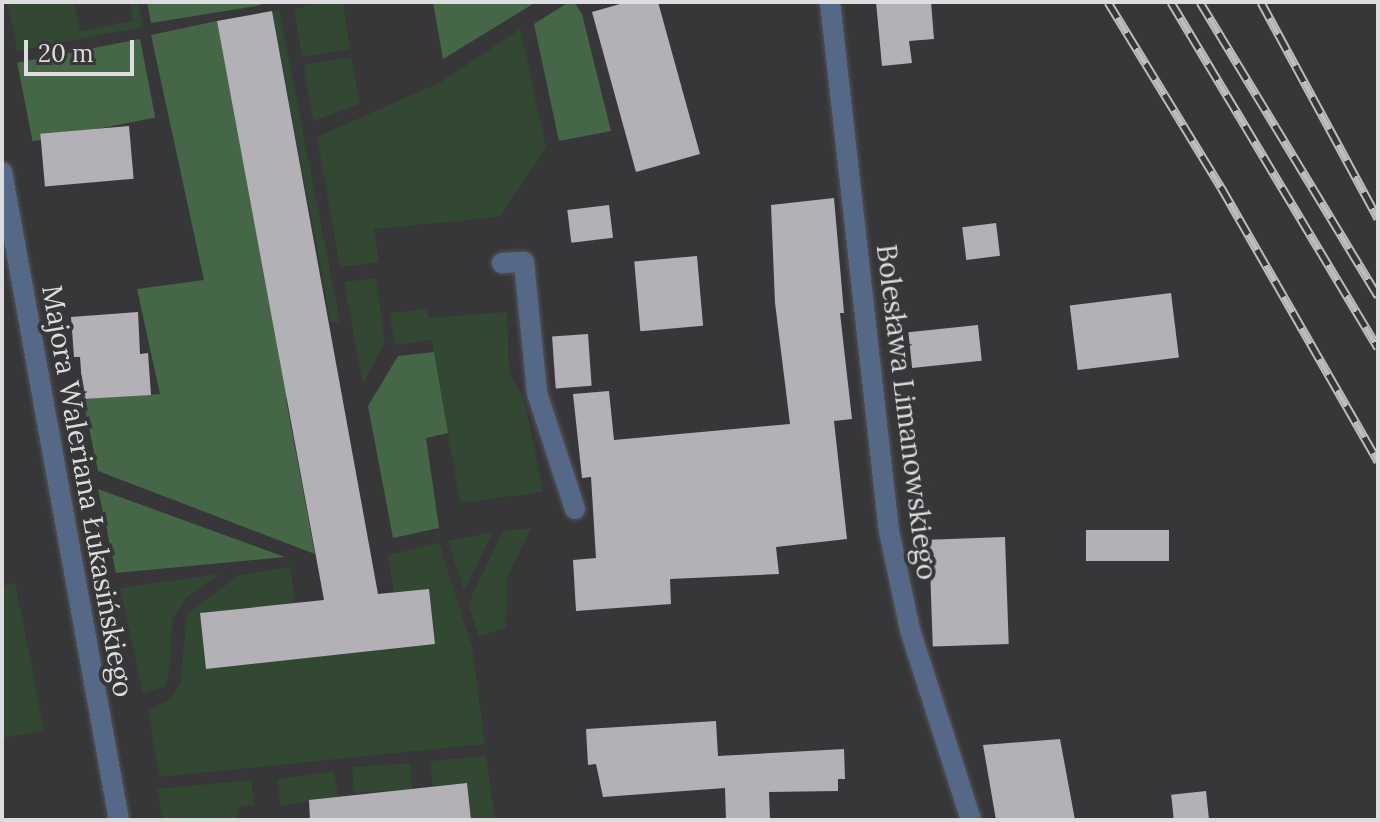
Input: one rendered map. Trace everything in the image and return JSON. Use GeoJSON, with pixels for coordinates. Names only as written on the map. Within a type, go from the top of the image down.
{"type":"FeatureCollection","features":[{"type":"Feature","properties":{"kind":"street","name":"Bolesława Limanowskiego"},"geometry":{"type":"LineString","coordinates":[[830,2],[889,531],[910,630],[971,820]]}},
{"type":"Feature","properties":{"kind":"street","name":"Majora Waleriana Łukasińskiego"},"geometry":{"type":"LineString","coordinates":[[2,172],[119,820]]}},
{"type":"Feature","properties":{"kind":"street"},"geometry":{"type":"LineString","coordinates":[[502,263],[524,262],[537,393],[575,509]]}},
{"type":"Feature","properties":{"kind":"green space"},"geometry":{"type":"Polygon","coordinates":[[[8,2],[74,2],[80,31],[133,21],[130,2],[138,2],[143,27],[17,51],[8,2]]]}},
{"type":"Feature","properties":{"kind":"green space"},"geometry":{"type":"Polygon","coordinates":[[[147,2],[258,2],[262,5],[151,23],[147,2]]]}},
{"type":"Feature","properties":{"kind":"green space"},"geometry":{"type":"Polygon","coordinates":[[[323,2],[343,2],[350,49],[302,57],[294,9],[323,2]]]}},
{"type":"Feature","properties":{"kind":"green space"},"geometry":{"type":"Polygon","coordinates":[[[433,2],[536,2],[443,59],[433,2]]]}},
{"type":"Feature","properties":{"kind":"green space"},"geometry":{"type":"Polygon","coordinates":[[[569,2],[574,2],[582,14],[611,131],[559,141],[534,24],[569,2]]]}},
{"type":"Feature","properties":{"kind":"green space"},"geometry":{"type":"Polygon","coordinates":[[[279,10],[340,322],[331,323],[272,11],[279,10]]]}},
{"type":"Feature","properties":{"kind":"green space"},"geometry":{"type":"Polygon","coordinates":[[[217,21],[289,398],[286,399],[315,554],[98,471],[83,399],[160,394],[137,289],[204,280],[151,35],[217,21]]]}},
{"type":"Feature","properties":{"kind":"green space"},"geometry":{"type":"Polygon","coordinates":[[[520,29],[546,147],[499,217],[374,229],[379,262],[340,267],[317,137],[441,82],[520,29]]]}},
{"type":"Feature","properties":{"kind":"green space"},"geometry":{"type":"Polygon","coordinates":[[[140,39],[155,118],[33,141],[17,63],[140,39]]]}},
{"type":"Feature","properties":{"kind":"green space"},"geometry":{"type":"Polygon","coordinates":[[[351,57],[360,104],[313,121],[304,65],[351,57]]]}},
{"type":"Feature","properties":{"kind":"green space"},"geometry":{"type":"Polygon","coordinates":[[[376,278],[385,342],[363,384],[344,282],[376,278]]]}},
{"type":"Feature","properties":{"kind":"green space"},"geometry":{"type":"Polygon","coordinates":[[[427,309],[429,318],[507,312],[509,374],[524,398],[543,492],[460,503],[432,340],[395,345],[389,313],[427,309]]]}},
{"type":"Feature","properties":{"kind":"green space"},"geometry":{"type":"Polygon","coordinates":[[[434,352],[448,433],[426,438],[439,528],[393,538],[368,406],[398,356],[434,352]]]}},
{"type":"Feature","properties":{"kind":"green space"},"geometry":{"type":"Polygon","coordinates":[[[98,489],[285,557],[116,573],[98,489]]]}},
{"type":"Feature","properties":{"kind":"green space"},"geometry":{"type":"Polygon","coordinates":[[[531,528],[507,578],[506,627],[479,636],[468,604],[503,531],[531,528]]]}},
{"type":"Feature","properties":{"kind":"green space"},"geometry":{"type":"Polygon","coordinates":[[[493,532],[464,591],[448,541],[493,532]]]}},
{"type":"Feature","properties":{"kind":"green space"},"geometry":{"type":"Polygon","coordinates":[[[439,543],[472,647],[485,744],[159,777],[148,711],[171,698],[180,684],[187,614],[239,575],[291,567],[294,603],[200,613],[206,669],[435,644],[429,589],[394,592],[388,555],[439,543]]]}},
{"type":"Feature","properties":{"kind":"green space"},"geometry":{"type":"Polygon","coordinates":[[[220,574],[187,597],[172,619],[170,671],[165,686],[143,693],[120,588],[220,574]]]}},
{"type":"Feature","properties":{"kind":"green space"},"geometry":{"type":"Polygon","coordinates":[[[15,583],[44,730],[2,738],[2,586],[15,583]]]}},
{"type":"Feature","properties":{"kind":"green space"},"geometry":{"type":"Polygon","coordinates":[[[486,756],[495,820],[471,820],[467,783],[433,786],[430,761],[486,756]]]}},
{"type":"Feature","properties":{"kind":"green space"},"geometry":{"type":"Polygon","coordinates":[[[410,763],[412,789],[354,793],[352,767],[410,763]]]}},
{"type":"Feature","properties":{"kind":"green space"},"geometry":{"type":"Polygon","coordinates":[[[334,771],[338,797],[281,806],[277,780],[334,771]]]}},
{"type":"Feature","properties":{"kind":"green space"},"geometry":{"type":"Polygon","coordinates":[[[251,780],[254,805],[237,807],[238,820],[163,820],[157,789],[251,780]]]}},
{"type":"Feature","properties":{"kind":"building"},"geometry":{"type":"Polygon","coordinates":[[[627,2],[658,2],[700,154],[636,172],[592,12],[627,2]]]}},
{"type":"Feature","properties":{"kind":"building"},"geometry":{"type":"Polygon","coordinates":[[[876,2],[931,2],[934,39],[909,41],[912,63],[882,66],[876,2]]]}},
{"type":"Feature","properties":{"kind":"building"},"geometry":{"type":"Polygon","coordinates":[[[272,11],[378,594],[429,589],[435,644],[206,669],[200,613],[324,600],[217,21],[272,11]]]}},
{"type":"Feature","properties":{"kind":"building"},"geometry":{"type":"Polygon","coordinates":[[[129,126],[134,179],[45,187],[40,134],[129,126]]]}},
{"type":"Feature","properties":{"kind":"building"},"geometry":{"type":"Polygon","coordinates":[[[834,198],[844,313],[840,313],[852,419],[834,421],[847,539],[776,547],[779,574],[670,579],[671,604],[576,611],[573,560],[596,558],[591,477],[582,478],[573,394],[609,391],[614,440],[790,424],[775,303],[771,205],[834,198]]]}},
{"type":"Feature","properties":{"kind":"building"},"geometry":{"type":"Polygon","coordinates":[[[609,205],[613,238],[571,243],[567,210],[609,205]]]}},
{"type":"Feature","properties":{"kind":"building"},"geometry":{"type":"Polygon","coordinates":[[[996,223],[1000,256],[966,260],[962,227],[996,223]]]}},
{"type":"Feature","properties":{"kind":"building"},"geometry":{"type":"Polygon","coordinates":[[[697,256],[703,326],[640,331],[634,261],[697,256]]]}},
{"type":"Feature","properties":{"kind":"building"},"geometry":{"type":"Polygon","coordinates":[[[1171,293],[1179,358],[1078,370],[1070,305],[1171,293]]]}},
{"type":"Feature","properties":{"kind":"building"},"geometry":{"type":"Polygon","coordinates":[[[138,312],[140,354],[148,353],[151,395],[83,399],[80,357],[74,357],[71,317],[138,312]]]}},
{"type":"Feature","properties":{"kind":"building"},"geometry":{"type":"Polygon","coordinates":[[[978,325],[982,361],[912,368],[908,332],[978,325]]]}},
{"type":"Feature","properties":{"kind":"building"},"geometry":{"type":"Polygon","coordinates":[[[588,334],[592,386],[556,388],[552,337],[588,334]]]}},
{"type":"Feature","properties":{"kind":"building"},"geometry":{"type":"Polygon","coordinates":[[[1086,530],[1169,530],[1169,561],[1086,561],[1086,530]]]}},
{"type":"Feature","properties":{"kind":"building"},"geometry":{"type":"Polygon","coordinates":[[[1005,537],[1009,644],[933,647],[929,540],[1005,537]]]}},
{"type":"Feature","properties":{"kind":"building"},"geometry":{"type":"Polygon","coordinates":[[[716,721],[718,756],[844,749],[845,779],[838,779],[838,791],[769,792],[770,820],[726,820],[725,788],[603,797],[596,764],[588,765],[586,729],[716,721]]]}},
{"type":"Feature","properties":{"kind":"building"},"geometry":{"type":"Polygon","coordinates":[[[1060,739],[1075,820],[996,820],[983,745],[1060,739]]]}},
{"type":"Feature","properties":{"kind":"building"},"geometry":{"type":"Polygon","coordinates":[[[467,783],[471,820],[310,820],[309,800],[467,783]]]}},
{"type":"Feature","properties":{"kind":"building"},"geometry":{"type":"Polygon","coordinates":[[[1206,791],[1209,820],[1174,820],[1171,795],[1206,791]]]}},
{"type":"Feature","properties":{"kind":"railway"},"geometry":{"type":"LineString","coordinates":[[1108,2],[1221,187],[1378,461]]}},
{"type":"Feature","properties":{"kind":"railway"},"geometry":{"type":"LineString","coordinates":[[1171,2],[1378,348]]}},
{"type":"Feature","properties":{"kind":"railway"},"geometry":{"type":"LineString","coordinates":[[1200,2],[1378,296]]}},
{"type":"Feature","properties":{"kind":"railway"},"geometry":{"type":"LineString","coordinates":[[1261,2],[1378,218]]}}]}
